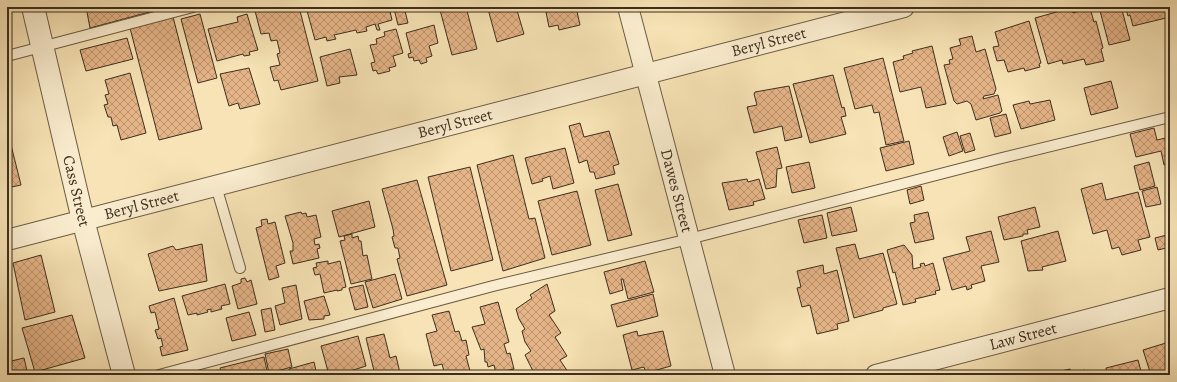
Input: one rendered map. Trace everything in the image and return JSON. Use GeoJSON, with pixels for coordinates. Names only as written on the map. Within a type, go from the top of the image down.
{"type":"FeatureCollection","features":[{"type":"Feature","properties":{"kind":"street","name":"Cass Street"},"geometry":{"type":"LineString","coordinates":[[33,7],[83,220],[124,375]]}},
{"type":"Feature","properties":{"kind":"street","name":"Dawes Street"},"geometry":{"type":"LineString","coordinates":[[628,7],[725,375]]}},
{"type":"Feature","properties":{"kind":"street","name":"Beryl Street"},"geometry":{"type":"LineString","coordinates":[[7,240],[904,7]]}},
{"type":"Feature","properties":{"kind":"street","name":"Law Street"},"geometry":{"type":"LineString","coordinates":[[876,375],[1170,298]]}},
{"type":"Feature","properties":{"kind":"lane"},"geometry":{"type":"LineString","coordinates":[[7,56],[193,7]]}},
{"type":"Feature","properties":{"kind":"lane"},"geometry":{"type":"LineString","coordinates":[[159,375],[493,286],[689,239],[1002,158],[1170,117]]}},
{"type":"Feature","properties":{"kind":"lane"},"geometry":{"type":"LineString","coordinates":[[216,186],[240,268]]}},
{"type":"Feature","properties":{"kind":"building"},"geometry":{"type":"Polygon","coordinates":[[[86,7],[168,7],[90,28],[86,7]]]}},
{"type":"Feature","properties":{"kind":"building"},"geometry":{"type":"Polygon","coordinates":[[[254,7],[299,7],[318,81],[281,90],[278,80],[274,81],[270,67],[280,65],[277,54],[280,53],[277,40],[271,41],[269,33],[261,34],[254,7]]]}},
{"type":"Feature","properties":{"kind":"building"},"geometry":{"type":"Polygon","coordinates":[[[306,7],[389,7],[392,20],[378,24],[380,30],[377,30],[375,24],[366,27],[367,31],[357,33],[356,30],[334,35],[336,39],[327,41],[326,37],[315,40],[306,7]]]}},
{"type":"Feature","properties":{"kind":"building"},"geometry":{"type":"Polygon","coordinates":[[[404,7],[408,23],[398,25],[394,9],[404,7]]]}},
{"type":"Feature","properties":{"kind":"building"},"geometry":{"type":"Polygon","coordinates":[[[453,7],[466,7],[477,49],[452,55],[440,10],[453,7]]]}},
{"type":"Feature","properties":{"kind":"building"},"geometry":{"type":"Polygon","coordinates":[[[495,7],[516,7],[524,34],[497,42],[488,9],[495,7]]]}},
{"type":"Feature","properties":{"kind":"building"},"geometry":{"type":"Polygon","coordinates":[[[545,7],[576,7],[580,25],[559,30],[558,25],[549,27],[545,7]]]}},
{"type":"Feature","properties":{"kind":"building"},"geometry":{"type":"Polygon","coordinates":[[[1099,7],[1169,7],[1170,17],[1133,26],[1130,15],[1128,16],[1126,9],[1122,10],[1130,40],[1109,45],[1099,7]]]}},
{"type":"Feature","properties":{"kind":"building"},"geometry":{"type":"Polygon","coordinates":[[[1071,8],[1073,13],[1090,8],[1094,22],[1096,21],[1103,48],[1101,49],[1104,61],[1086,65],[1084,59],[1063,64],[1062,60],[1048,64],[1035,18],[1071,8]]]}},
{"type":"Feature","properties":{"kind":"building"},"geometry":{"type":"Polygon","coordinates":[[[200,14],[217,78],[198,83],[181,19],[200,14]]]}},
{"type":"Feature","properties":{"kind":"building"},"geometry":{"type":"Polygon","coordinates":[[[247,14],[258,50],[249,52],[250,55],[244,56],[243,54],[217,61],[208,29],[238,22],[237,17],[247,14]]]}},
{"type":"Feature","properties":{"kind":"building"},"geometry":{"type":"Polygon","coordinates":[[[173,17],[202,129],[159,140],[130,28],[173,17]]]}},
{"type":"Feature","properties":{"kind":"building"},"geometry":{"type":"Polygon","coordinates":[[[1029,21],[1041,63],[1039,64],[1040,67],[1025,71],[1024,68],[1008,72],[1004,60],[997,61],[993,47],[999,46],[995,32],[1029,21]]]}},
{"type":"Feature","properties":{"kind":"building"},"geometry":{"type":"Polygon","coordinates":[[[434,25],[438,43],[429,46],[432,56],[426,58],[427,62],[421,64],[419,60],[414,61],[413,57],[409,58],[408,54],[411,53],[406,33],[434,25]]]}},
{"type":"Feature","properties":{"kind":"building"},"geometry":{"type":"Polygon","coordinates":[[[396,29],[403,53],[393,56],[396,66],[389,68],[390,71],[378,74],[376,70],[373,71],[371,63],[375,62],[370,45],[377,44],[376,39],[385,36],[384,32],[396,29]]]}},
{"type":"Feature","properties":{"kind":"building"},"geometry":{"type":"Polygon","coordinates":[[[972,36],[976,52],[985,49],[996,89],[994,94],[984,96],[983,99],[998,95],[1002,111],[1000,113],[976,120],[971,104],[967,101],[957,104],[954,101],[944,65],[950,64],[949,60],[953,59],[950,48],[961,45],[959,39],[972,36]]]}},
{"type":"Feature","properties":{"kind":"building"},"geometry":{"type":"Polygon","coordinates":[[[127,38],[133,59],[86,71],[80,50],[127,38]]]}},
{"type":"Feature","properties":{"kind":"building"},"geometry":{"type":"Polygon","coordinates":[[[932,46],[946,104],[926,108],[921,87],[900,92],[893,62],[904,59],[903,56],[913,53],[912,51],[932,46]]]}},
{"type":"Feature","properties":{"kind":"building"},"geometry":{"type":"Polygon","coordinates":[[[350,49],[357,75],[339,77],[340,83],[327,86],[320,57],[350,49]]]}},
{"type":"Feature","properties":{"kind":"building"},"geometry":{"type":"Polygon","coordinates":[[[883,58],[904,141],[886,145],[879,112],[874,113],[872,105],[855,109],[844,68],[883,58]]]}},
{"type":"Feature","properties":{"kind":"building"},"geometry":{"type":"Polygon","coordinates":[[[249,68],[260,104],[240,109],[238,103],[229,106],[220,74],[249,68]]]}},
{"type":"Feature","properties":{"kind":"building"},"geometry":{"type":"Polygon","coordinates":[[[130,73],[146,133],[121,140],[117,125],[113,126],[111,117],[108,117],[104,105],[108,104],[105,95],[109,94],[105,80],[130,73]]]}},
{"type":"Feature","properties":{"kind":"building"},"geometry":{"type":"Polygon","coordinates":[[[833,75],[842,108],[844,107],[846,116],[841,117],[846,134],[810,143],[793,84],[833,75]]]}},
{"type":"Feature","properties":{"kind":"building"},"geometry":{"type":"Polygon","coordinates":[[[1111,81],[1118,108],[1091,115],[1084,88],[1111,81]]]}},
{"type":"Feature","properties":{"kind":"building"},"geometry":{"type":"Polygon","coordinates":[[[789,86],[802,137],[785,141],[782,126],[754,133],[747,107],[757,105],[754,94],[755,92],[789,86]]]}},
{"type":"Feature","properties":{"kind":"building"},"geometry":{"type":"Polygon","coordinates":[[[1050,100],[1055,120],[1021,129],[1013,105],[1029,101],[1030,104],[1050,100]]]}},
{"type":"Feature","properties":{"kind":"building"},"geometry":{"type":"Polygon","coordinates":[[[1006,114],[1011,133],[995,137],[990,118],[1006,114]]]}},
{"type":"Feature","properties":{"kind":"building"},"geometry":{"type":"Polygon","coordinates":[[[580,123],[584,137],[609,131],[619,164],[613,166],[615,174],[596,179],[594,172],[590,172],[587,160],[579,163],[569,126],[580,123]]]}},
{"type":"Feature","properties":{"kind":"building"},"geometry":{"type":"Polygon","coordinates":[[[1154,128],[1157,140],[1170,137],[1170,164],[1164,165],[1161,151],[1136,157],[1130,134],[1154,128]]]}},
{"type":"Feature","properties":{"kind":"building"},"geometry":{"type":"Polygon","coordinates":[[[957,132],[963,151],[949,156],[943,137],[957,132]]]}},
{"type":"Feature","properties":{"kind":"building"},"geometry":{"type":"Polygon","coordinates":[[[970,133],[975,150],[965,153],[960,136],[970,133]]]}},
{"type":"Feature","properties":{"kind":"building"},"geometry":{"type":"Polygon","coordinates":[[[9,137],[21,185],[7,188],[7,138],[9,137]]]}},
{"type":"Feature","properties":{"kind":"building"},"geometry":{"type":"Polygon","coordinates":[[[909,141],[914,164],[886,171],[880,148],[909,141]]]}},
{"type":"Feature","properties":{"kind":"building"},"geometry":{"type":"Polygon","coordinates":[[[777,147],[782,168],[777,169],[776,187],[766,189],[756,152],[777,147]]]}},
{"type":"Feature","properties":{"kind":"building"},"geometry":{"type":"Polygon","coordinates":[[[565,148],[574,183],[553,189],[550,176],[542,179],[543,181],[532,184],[525,158],[565,148]]]}},
{"type":"Feature","properties":{"kind":"building"},"geometry":{"type":"Polygon","coordinates":[[[513,155],[529,219],[535,218],[545,258],[503,271],[477,165],[513,155]]]}},
{"type":"Feature","properties":{"kind":"building"},"geometry":{"type":"Polygon","coordinates":[[[809,162],[815,188],[792,193],[786,167],[809,162]]]}},
{"type":"Feature","properties":{"kind":"building"},"geometry":{"type":"Polygon","coordinates":[[[1149,162],[1155,186],[1140,190],[1134,166],[1149,162]]]}},
{"type":"Feature","properties":{"kind":"building"},"geometry":{"type":"Polygon","coordinates":[[[470,167],[493,260],[451,271],[428,177],[470,167]]]}},
{"type":"Feature","properties":{"kind":"building"},"geometry":{"type":"Polygon","coordinates":[[[747,179],[748,182],[759,179],[765,199],[753,202],[754,205],[729,210],[722,183],[747,179]]]}},
{"type":"Feature","properties":{"kind":"building"},"geometry":{"type":"Polygon","coordinates":[[[417,180],[447,285],[407,296],[397,259],[400,258],[398,248],[395,248],[392,237],[394,236],[393,229],[382,189],[417,180]]]}},
{"type":"Feature","properties":{"kind":"building"},"geometry":{"type":"Polygon","coordinates":[[[1102,183],[1106,200],[1138,192],[1150,237],[1138,240],[1141,250],[1122,255],[1119,247],[1112,249],[1107,230],[1093,234],[1081,189],[1102,183]]]}},
{"type":"Feature","properties":{"kind":"building"},"geometry":{"type":"Polygon","coordinates":[[[618,184],[632,235],[608,241],[595,190],[618,184]]]}},
{"type":"Feature","properties":{"kind":"building"},"geometry":{"type":"Polygon","coordinates":[[[921,186],[924,200],[910,204],[907,190],[921,186]]]}},
{"type":"Feature","properties":{"kind":"building"},"geometry":{"type":"Polygon","coordinates":[[[1157,187],[1161,204],[1146,207],[1142,191],[1157,187]]]}},
{"type":"Feature","properties":{"kind":"building"},"geometry":{"type":"Polygon","coordinates":[[[577,191],[591,245],[552,255],[538,201],[577,191]]]}},
{"type":"Feature","properties":{"kind":"building"},"geometry":{"type":"Polygon","coordinates":[[[369,201],[375,227],[339,237],[332,211],[369,201]]]}},
{"type":"Feature","properties":{"kind":"building"},"geometry":{"type":"Polygon","coordinates":[[[851,207],[857,231],[832,236],[827,213],[851,207]]]}},
{"type":"Feature","properties":{"kind":"building"},"geometry":{"type":"Polygon","coordinates":[[[1035,207],[1040,227],[1027,230],[1028,234],[1023,234],[1023,236],[1004,240],[998,217],[1035,207]]]}},
{"type":"Feature","properties":{"kind":"building"},"geometry":{"type":"Polygon","coordinates":[[[301,212],[302,214],[306,213],[307,217],[316,215],[321,237],[314,239],[315,245],[319,244],[320,248],[317,249],[319,258],[293,264],[290,251],[293,251],[293,243],[285,216],[301,212]]]}},
{"type":"Feature","properties":{"kind":"building"},"geometry":{"type":"Polygon","coordinates":[[[928,212],[934,239],[915,243],[910,223],[915,222],[914,215],[928,212]]]}},
{"type":"Feature","properties":{"kind":"building"},"geometry":{"type":"Polygon","coordinates":[[[822,215],[827,238],[804,243],[798,220],[822,215]]]}},
{"type":"Feature","properties":{"kind":"building"},"geometry":{"type":"Polygon","coordinates":[[[267,219],[268,224],[275,222],[285,263],[276,266],[279,277],[269,280],[256,228],[262,226],[261,220],[267,219]]]}},
{"type":"Feature","properties":{"kind":"building"},"geometry":{"type":"Polygon","coordinates":[[[991,231],[999,262],[981,266],[985,281],[971,285],[972,288],[967,290],[966,286],[952,290],[943,258],[970,251],[966,237],[991,231]]]}},
{"type":"Feature","properties":{"kind":"building"},"geometry":{"type":"Polygon","coordinates":[[[1058,231],[1066,261],[1042,267],[1043,270],[1028,271],[1021,241],[1058,231]]]}},
{"type":"Feature","properties":{"kind":"building"},"geometry":{"type":"Polygon","coordinates":[[[352,234],[352,238],[358,236],[359,241],[361,241],[363,256],[367,255],[372,279],[351,284],[340,241],[345,240],[344,236],[352,234]]]}},
{"type":"Feature","properties":{"kind":"building"},"geometry":{"type":"Polygon","coordinates":[[[1167,235],[1170,247],[1158,250],[1155,238],[1167,235]]]}},
{"type":"Feature","properties":{"kind":"building"},"geometry":{"type":"Polygon","coordinates":[[[202,244],[207,281],[159,291],[148,254],[173,246],[176,250],[202,244]]]}},
{"type":"Feature","properties":{"kind":"building"},"geometry":{"type":"Polygon","coordinates":[[[855,244],[859,259],[883,253],[897,304],[883,308],[883,310],[854,318],[836,248],[855,244]]]}},
{"type":"Feature","properties":{"kind":"building"},"geometry":{"type":"Polygon","coordinates":[[[904,245],[912,255],[913,269],[921,267],[920,264],[924,263],[925,266],[933,263],[940,290],[935,291],[936,294],[915,299],[916,302],[903,305],[895,272],[893,273],[887,250],[904,245]]]}},
{"type":"Feature","properties":{"kind":"building"},"geometry":{"type":"Polygon","coordinates":[[[41,255],[55,312],[25,320],[13,263],[41,255]]]}},
{"type":"Feature","properties":{"kind":"building"},"geometry":{"type":"Polygon","coordinates":[[[328,261],[328,264],[340,261],[346,287],[342,288],[342,290],[324,293],[320,274],[315,275],[313,268],[317,267],[316,263],[328,261]]]}},
{"type":"Feature","properties":{"kind":"building"},"geometry":{"type":"Polygon","coordinates":[[[645,261],[654,292],[628,299],[623,279],[621,279],[623,290],[610,294],[604,272],[645,261]]]}},
{"type":"Feature","properties":{"kind":"building"},"geometry":{"type":"Polygon","coordinates":[[[823,265],[824,274],[837,270],[849,321],[837,324],[838,329],[817,334],[810,305],[802,307],[797,288],[801,287],[797,271],[823,265]]]}},
{"type":"Feature","properties":{"kind":"building"},"geometry":{"type":"Polygon","coordinates":[[[395,274],[402,299],[373,308],[365,282],[395,274]]]}},
{"type":"Feature","properties":{"kind":"building"},"geometry":{"type":"Polygon","coordinates":[[[245,278],[247,282],[251,280],[257,304],[238,309],[232,286],[241,283],[241,279],[245,278]]]}},
{"type":"Feature","properties":{"kind":"building"},"geometry":{"type":"Polygon","coordinates":[[[225,284],[230,304],[221,306],[222,309],[211,312],[211,309],[207,310],[208,312],[197,315],[197,313],[188,315],[182,296],[225,284]]]}},
{"type":"Feature","properties":{"kind":"building"},"geometry":{"type":"Polygon","coordinates":[[[547,284],[555,311],[549,315],[561,333],[555,337],[567,356],[560,360],[570,375],[535,375],[525,355],[531,351],[525,342],[522,331],[525,329],[519,319],[516,309],[532,298],[530,295],[547,284]]]}},
{"type":"Feature","properties":{"kind":"building"},"geometry":{"type":"Polygon","coordinates":[[[296,285],[302,319],[280,325],[275,306],[285,303],[282,288],[296,285]]]}},
{"type":"Feature","properties":{"kind":"building"},"geometry":{"type":"Polygon","coordinates":[[[363,285],[368,307],[355,310],[349,288],[363,285]]]}},
{"type":"Feature","properties":{"kind":"building"},"geometry":{"type":"Polygon","coordinates":[[[653,294],[658,316],[617,327],[611,305],[653,294]]]}},
{"type":"Feature","properties":{"kind":"building"},"geometry":{"type":"Polygon","coordinates":[[[324,296],[330,315],[324,316],[324,319],[309,320],[304,301],[324,296]]]}},
{"type":"Feature","properties":{"kind":"building"},"geometry":{"type":"Polygon","coordinates":[[[174,298],[188,350],[162,356],[160,347],[163,346],[161,338],[158,339],[155,330],[159,329],[155,312],[151,313],[149,306],[174,298]]]}},
{"type":"Feature","properties":{"kind":"building"},"geometry":{"type":"Polygon","coordinates":[[[498,302],[509,342],[504,344],[507,354],[510,353],[514,369],[496,373],[494,365],[488,367],[487,362],[485,362],[484,349],[481,350],[472,327],[485,324],[480,307],[498,302]]]}},
{"type":"Feature","properties":{"kind":"building"},"geometry":{"type":"Polygon","coordinates":[[[271,308],[275,330],[265,332],[261,310],[271,308]]]}},
{"type":"Feature","properties":{"kind":"building"},"geometry":{"type":"Polygon","coordinates":[[[449,311],[455,332],[459,331],[462,341],[466,340],[469,355],[466,356],[471,375],[445,375],[442,364],[434,366],[426,334],[437,331],[432,315],[449,311]]]}},
{"type":"Feature","properties":{"kind":"building"},"geometry":{"type":"Polygon","coordinates":[[[249,312],[256,335],[232,341],[226,318],[249,312]]]}},
{"type":"Feature","properties":{"kind":"building"},"geometry":{"type":"Polygon","coordinates":[[[72,315],[85,358],[35,372],[22,328],[72,315]]]}},
{"type":"Feature","properties":{"kind":"building"},"geometry":{"type":"Polygon","coordinates":[[[637,331],[638,336],[663,331],[671,366],[646,373],[644,367],[632,370],[623,335],[637,331]]]}},
{"type":"Feature","properties":{"kind":"building"},"geometry":{"type":"Polygon","coordinates":[[[384,334],[390,358],[396,356],[400,373],[375,375],[366,338],[384,334]]]}},
{"type":"Feature","properties":{"kind":"building"},"geometry":{"type":"Polygon","coordinates":[[[358,336],[366,366],[338,375],[329,375],[321,346],[358,336]]]}},
{"type":"Feature","properties":{"kind":"building"},"geometry":{"type":"Polygon","coordinates":[[[1166,343],[1167,346],[1170,346],[1170,375],[1151,375],[1143,350],[1166,343]]]}},
{"type":"Feature","properties":{"kind":"building"},"geometry":{"type":"Polygon","coordinates":[[[288,349],[292,367],[269,373],[265,354],[288,349]]]}},
{"type":"Feature","properties":{"kind":"building"},"geometry":{"type":"Polygon","coordinates":[[[264,357],[268,375],[222,375],[220,368],[264,357]]]}},
{"type":"Feature","properties":{"kind":"building"},"geometry":{"type":"Polygon","coordinates":[[[24,358],[28,375],[7,375],[7,362],[24,358]]]}},
{"type":"Feature","properties":{"kind":"building"},"geometry":{"type":"Polygon","coordinates":[[[1138,360],[1142,375],[1107,375],[1106,368],[1138,360]]]}},
{"type":"Feature","properties":{"kind":"building"},"geometry":{"type":"Polygon","coordinates":[[[314,362],[317,375],[290,375],[289,369],[314,362]]]}},
{"type":"Feature","properties":{"kind":"building"},"geometry":{"type":"Polygon","coordinates":[[[1070,369],[1071,373],[1085,370],[1087,375],[1062,375],[1061,371],[1070,369]]]}},
{"type":"Feature","properties":{"kind":"building"},"geometry":{"type":"Polygon","coordinates":[[[218,370],[219,375],[196,375],[218,370]]]}}]}
